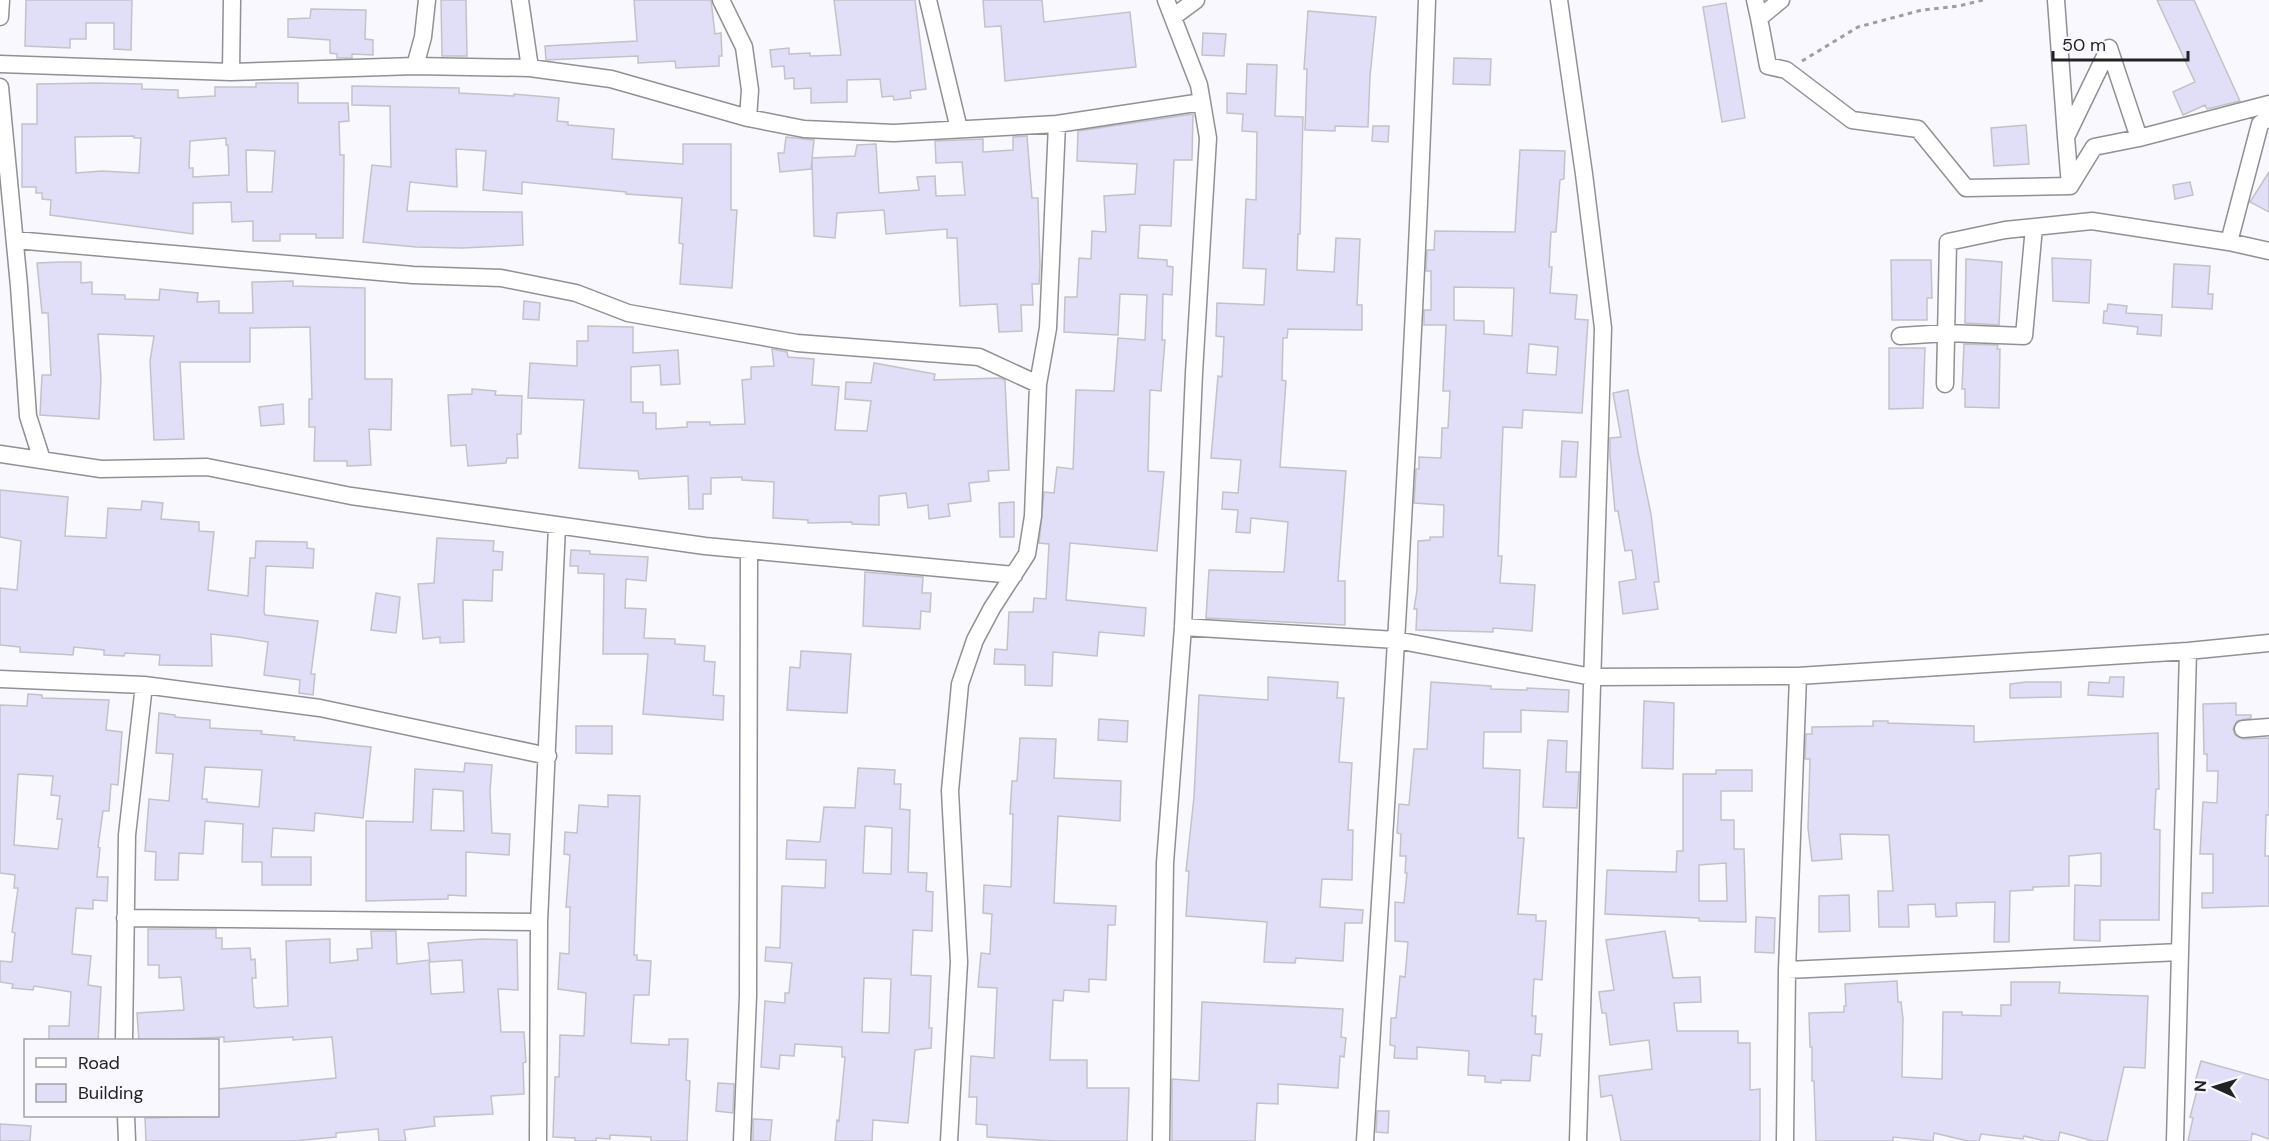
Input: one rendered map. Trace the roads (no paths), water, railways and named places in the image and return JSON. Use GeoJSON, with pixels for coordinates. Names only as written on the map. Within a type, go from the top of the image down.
{"type":"FeatureCollection","features":[{"type":"Feature","properties":{"kind":"street"},"geometry":{"type":"LineString","coordinates":[[0,17],[1,0]]}},
{"type":"Feature","properties":{"kind":"street"},"geometry":{"type":"LineString","coordinates":[[231,72],[232,0]]}},
{"type":"Feature","properties":{"kind":"street"},"geometry":{"type":"LineString","coordinates":[[415,66],[423,37],[427,0]]}},
{"type":"Feature","properties":{"kind":"street"},"geometry":{"type":"LineString","coordinates":[[520,0],[530,68]]}},
{"type":"Feature","properties":{"kind":"street"},"geometry":{"type":"LineString","coordinates":[[721,0],[744,47],[750,90],[748,118]]}},
{"type":"Feature","properties":{"kind":"street"},"geometry":{"type":"LineString","coordinates":[[928,0],[959,129]]}},
{"type":"Feature","properties":{"kind":"street"},"geometry":{"type":"LineString","coordinates":[[1161,1141],[1165,863],[1184,627],[1194,373],[1208,138],[1199,85],[1166,0]]}},
{"type":"Feature","properties":{"kind":"street"},"geometry":{"type":"LineString","coordinates":[[1173,17],[1196,0]]}},
{"type":"Feature","properties":{"kind":"street"},"geometry":{"type":"LineString","coordinates":[[1365,1141],[1396,640],[1427,0]]}},
{"type":"Feature","properties":{"kind":"street"},"geometry":{"type":"LineString","coordinates":[[1559,0],[1603,328],[1578,1141]]}},
{"type":"Feature","properties":{"kind":"street"},"geometry":{"type":"LineString","coordinates":[[1755,0],[1768,66],[1786,70],[1852,120],[1917,129],[1966,188],[2070,186]]}},
{"type":"Feature","properties":{"kind":"street"},"geometry":{"type":"LineString","coordinates":[[1759,18],[1781,0]]}},
{"type":"Feature","properties":{"kind":"street"},"geometry":{"type":"LineString","coordinates":[[2056,0],[2070,186]]}},
{"type":"Feature","properties":{"kind":"street"},"geometry":{"type":"LineString","coordinates":[[2066,138],[2109,48],[2139,138]]}},
{"type":"Feature","properties":{"kind":"street"},"geometry":{"type":"LineString","coordinates":[[0,64],[231,72],[415,66],[530,68],[611,78],[748,118],[804,129],[894,133],[1057,124],[1202,102]]}},
{"type":"Feature","properties":{"kind":"street"},"geometry":{"type":"LineString","coordinates":[[0,87],[15,240],[8,258],[28,416],[42,460]]}},
{"type":"Feature","properties":{"kind":"street"},"geometry":{"type":"LineString","coordinates":[[2070,186],[2094,147],[2139,138],[2269,104]]}},
{"type":"Feature","properties":{"kind":"street"},"geometry":{"type":"LineString","coordinates":[[2229,242],[2260,124],[2269,117]]}},
{"type":"Feature","properties":{"kind":"street"},"geometry":{"type":"LineString","coordinates":[[949,1141],[959,962],[950,791],[960,684],[975,640],[992,608],[1027,554],[1033,516],[1038,384],[1048,328],[1057,124]]}},
{"type":"Feature","properties":{"kind":"street"},"geometry":{"type":"LineString","coordinates":[[1946,384],[1948,242],[2005,230],[2092,221],[2229,242],[2269,251]]}},
{"type":"Feature","properties":{"kind":"street"},"geometry":{"type":"LineString","coordinates":[[1900,336],[1947,333],[2024,336],[2034,228]]}},
{"type":"Feature","properties":{"kind":"street"},"geometry":{"type":"LineString","coordinates":[[15,240],[413,275],[501,278],[576,293],[628,313],[797,343],[979,357],[1038,384]]}},
{"type":"Feature","properties":{"kind":"street"},"geometry":{"type":"LineString","coordinates":[[0,454],[101,469],[207,467],[351,496],[557,526],[749,550],[1014,575]]}},
{"type":"Feature","properties":{"kind":"street"},"geometry":{"type":"LineString","coordinates":[[538,1141],[539,922],[557,526]]}},
{"type":"Feature","properties":{"kind":"street"},"geometry":{"type":"LineString","coordinates":[[742,1141],[748,996],[749,550]]}},
{"type":"Feature","properties":{"kind":"street"},"geometry":{"type":"LineString","coordinates":[[1184,627],[1396,640],[1592,677],[1798,676],[2188,651],[2269,643]]}},
{"type":"Feature","properties":{"kind":"street"},"geometry":{"type":"LineString","coordinates":[[2175,1141],[2188,651]]}},
{"type":"Feature","properties":{"kind":"street"},"geometry":{"type":"LineString","coordinates":[[1785,1141],[1787,970],[1798,676]]}},
{"type":"Feature","properties":{"kind":"street"},"geometry":{"type":"LineString","coordinates":[[0,679],[144,686],[320,708],[548,756]]}},
{"type":"Feature","properties":{"kind":"street"},"geometry":{"type":"LineString","coordinates":[[124,1039],[127,835],[144,686]]}},
{"type":"Feature","properties":{"kind":"street"},"geometry":{"type":"LineString","coordinates":[[2243,729],[2269,727]]}},
{"type":"Feature","properties":{"kind":"street"},"geometry":{"type":"LineString","coordinates":[[125,918],[539,922]]}},
{"type":"Feature","properties":{"kind":"street"},"geometry":{"type":"LineString","coordinates":[[1787,970],[2180,952]]}},
{"type":"Feature","properties":{"kind":"street"},"geometry":{"type":"LineString","coordinates":[[126,1117],[127,1141]]}}]}
